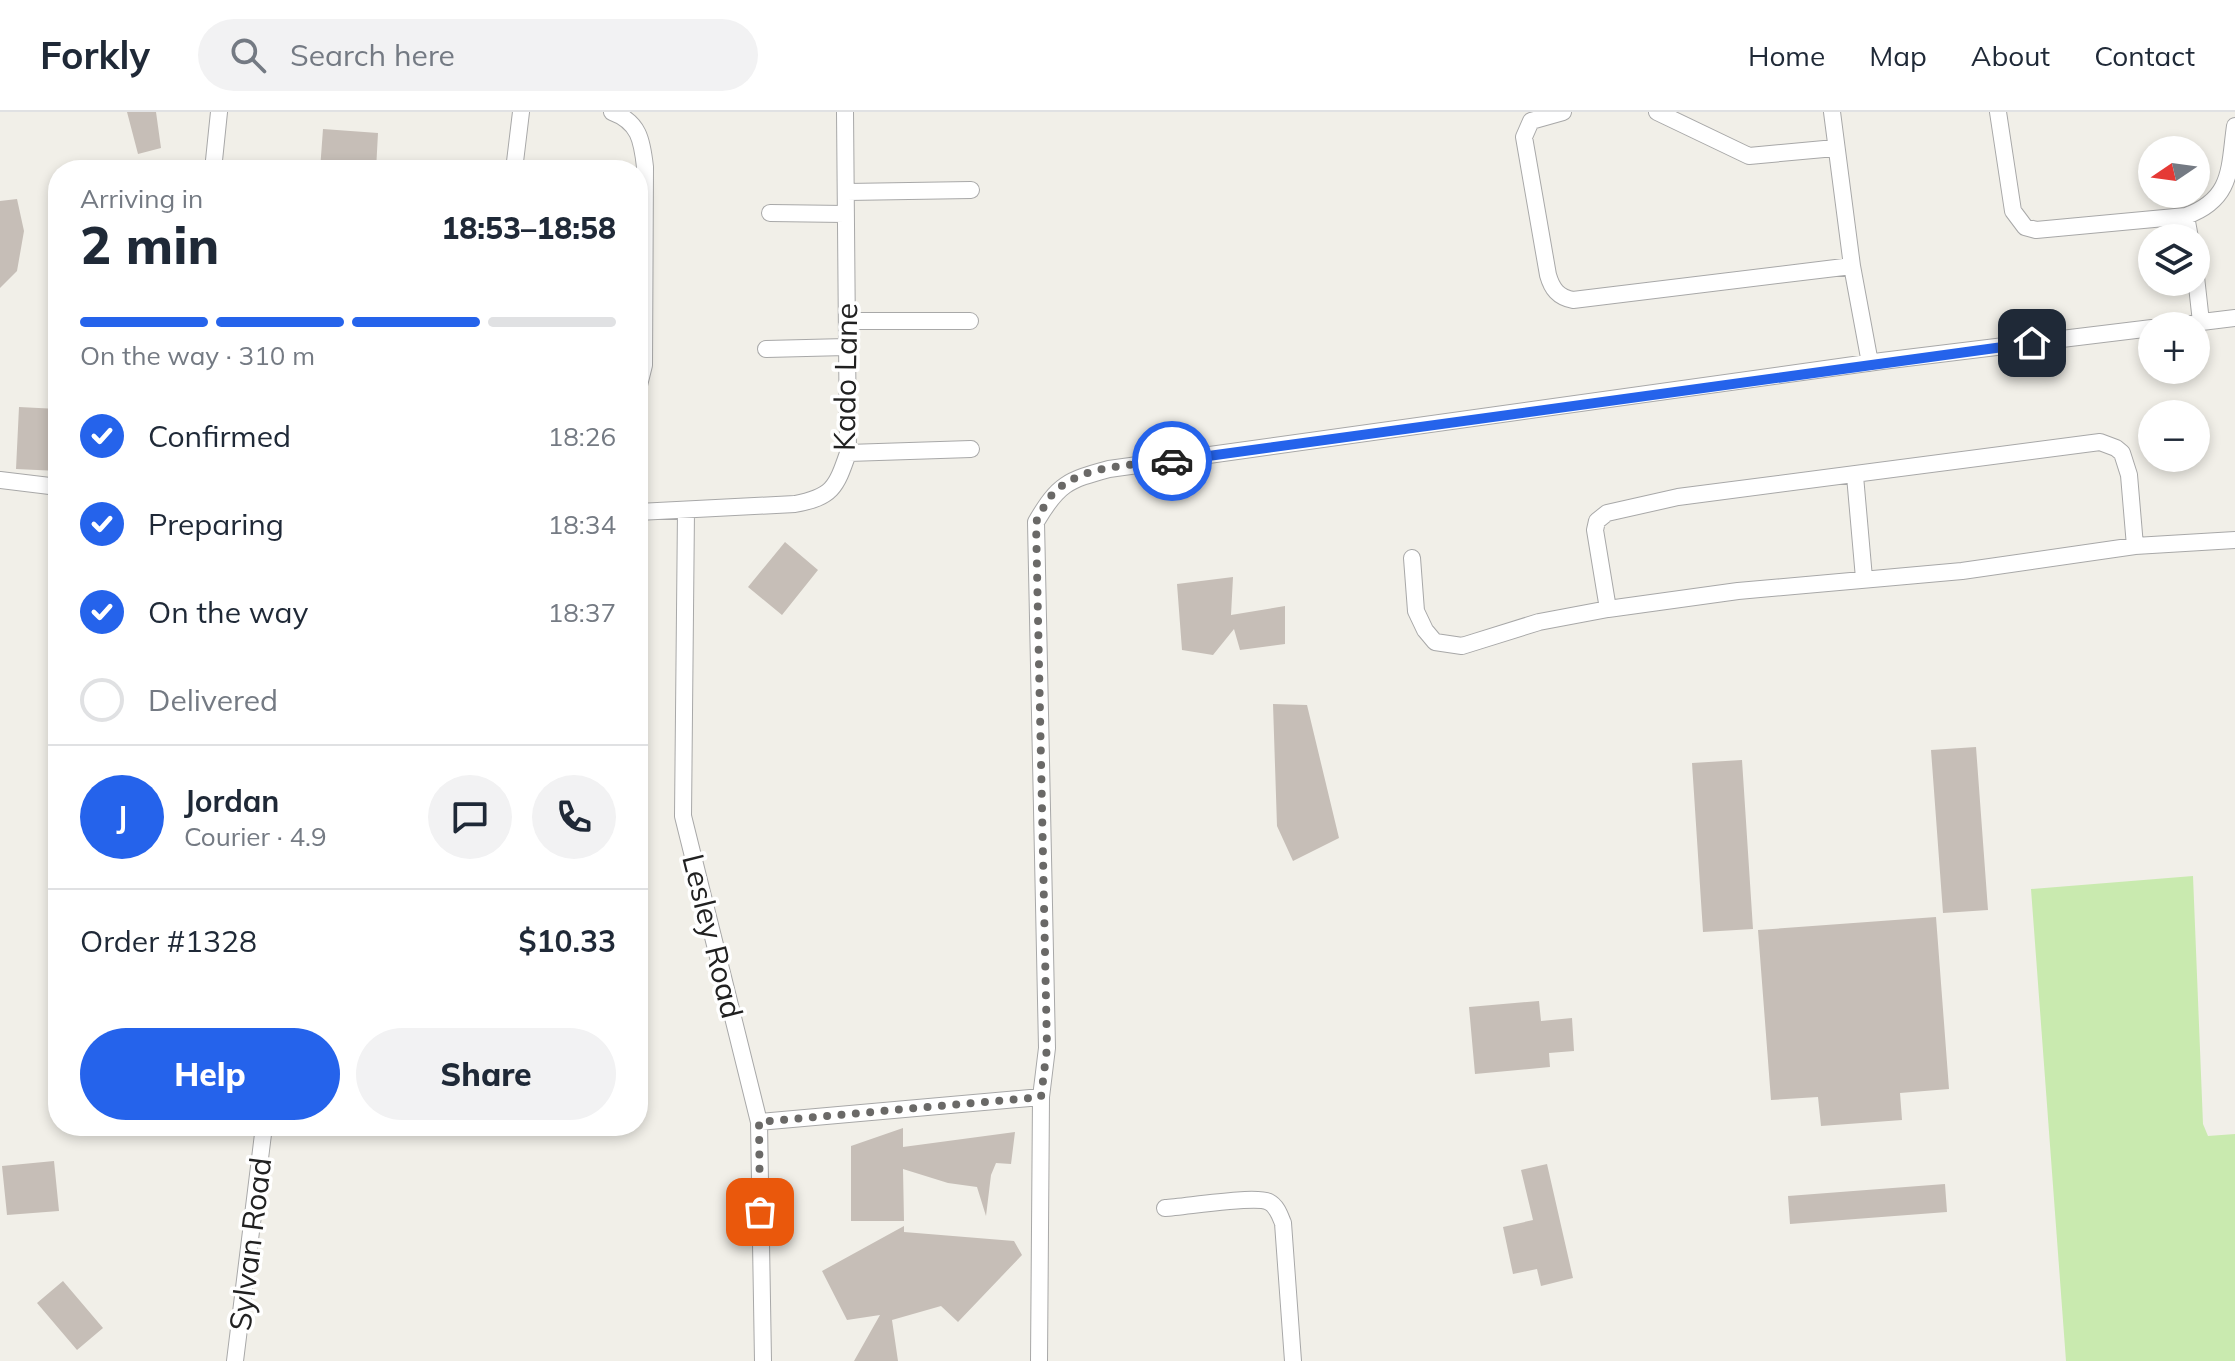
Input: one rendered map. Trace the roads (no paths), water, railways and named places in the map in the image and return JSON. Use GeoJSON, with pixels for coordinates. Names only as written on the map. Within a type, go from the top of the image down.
{"type":"FeatureCollection","features":[{"type":"Feature","properties":{"kind":"street"},"geometry":{"type":"LineString","coordinates":[[214,160],[219,112]]}},
{"type":"Feature","properties":{"kind":"street"},"geometry":{"type":"LineString","coordinates":[[515,160],[521,112]]}},
{"type":"Feature","properties":{"kind":"street"},"geometry":{"type":"LineString","coordinates":[[612,112],[634,124],[642,139],[644,160]]}},
{"type":"Feature","properties":{"kind":"street","name":"Kado Lane"},"geometry":{"type":"LineString","coordinates":[[648,512],[795,504],[817,499],[832,491],[848,453],[845,112]]}},
{"type":"Feature","properties":{"kind":"street"},"geometry":{"type":"LineString","coordinates":[[1563,112],[1531,121],[1524,137],[1548,275],[1552,286],[1564,298],[1573,300],[1852,266]]}},
{"type":"Feature","properties":{"kind":"street"},"geometry":{"type":"LineString","coordinates":[[1657,112],[1749,156],[1835,148]]}},
{"type":"Feature","properties":{"kind":"street"},"geometry":{"type":"LineString","coordinates":[[1832,112],[1852,266],[1870,363]]}},
{"type":"Feature","properties":{"kind":"street"},"geometry":{"type":"LineString","coordinates":[[1998,112],[2013,211],[2025,227],[2036,230],[2186,216],[2205,209],[2230,174],[2235,126]]}},
{"type":"Feature","properties":{"kind":"street"},"geometry":{"type":"LineString","coordinates":[[847,192],[971,190]]}},
{"type":"Feature","properties":{"kind":"street"},"geometry":{"type":"LineString","coordinates":[[770,213],[845,214]]}},
{"type":"Feature","properties":{"kind":"street"},"geometry":{"type":"LineString","coordinates":[[2186,216],[2187,224]]}},
{"type":"Feature","properties":{"kind":"street"},"geometry":{"type":"LineString","coordinates":[[2210,321],[2234,318],[2235,329]]}},
{"type":"Feature","properties":{"kind":"street"},"geometry":{"type":"LineString","coordinates":[[847,321],[970,321]]}},
{"type":"Feature","properties":{"kind":"street"},"geometry":{"type":"LineString","coordinates":[[1039,1361],[1041,1097],[1047,1048],[1036,522],[1058,488],[1109,469],[1870,363],[2138,330]]}},
{"type":"Feature","properties":{"kind":"street"},"geometry":{"type":"LineString","coordinates":[[766,349],[846,347]]}},
{"type":"Feature","properties":{"kind":"street"},"geometry":{"type":"LineString","coordinates":[[1608,609],[1595,530],[1597,521],[1607,513],[1678,497],[2110,443],[2122,453],[2126,463],[2135,546]]}},
{"type":"Feature","properties":{"kind":"street"},"geometry":{"type":"LineString","coordinates":[[848,453],[971,449]]}},
{"type":"Feature","properties":{"kind":"street"},"geometry":{"type":"LineString","coordinates":[[1855,476],[1864,578]]}},
{"type":"Feature","properties":{"kind":"street"},"geometry":{"type":"LineString","coordinates":[[0,480],[48,486]]}},
{"type":"Feature","properties":{"kind":"street","name":"Lesley Road"},"geometry":{"type":"LineString","coordinates":[[686,510],[683,816],[759,1122],[763,1361]]}},
{"type":"Feature","properties":{"kind":"street"},"geometry":{"type":"LineString","coordinates":[[1412,558],[1416,611],[1435,642],[1447,645],[1478,643],[1539,622],[1608,609],[1864,578],[1962,571],[2135,546],[2235,540]]}},
{"type":"Feature","properties":{"kind":"street"},"geometry":{"type":"LineString","coordinates":[[759,1122],[1041,1097]]}},
{"type":"Feature","properties":{"kind":"street","name":"Sylvan Road"},"geometry":{"type":"LineString","coordinates":[[235,1361],[263,1136]]}},
{"type":"Feature","properties":{"kind":"street"},"geometry":{"type":"LineString","coordinates":[[1165,1208],[1251,1200],[1269,1201],[1278,1210],[1283,1223],[1293,1361]]}}]}
